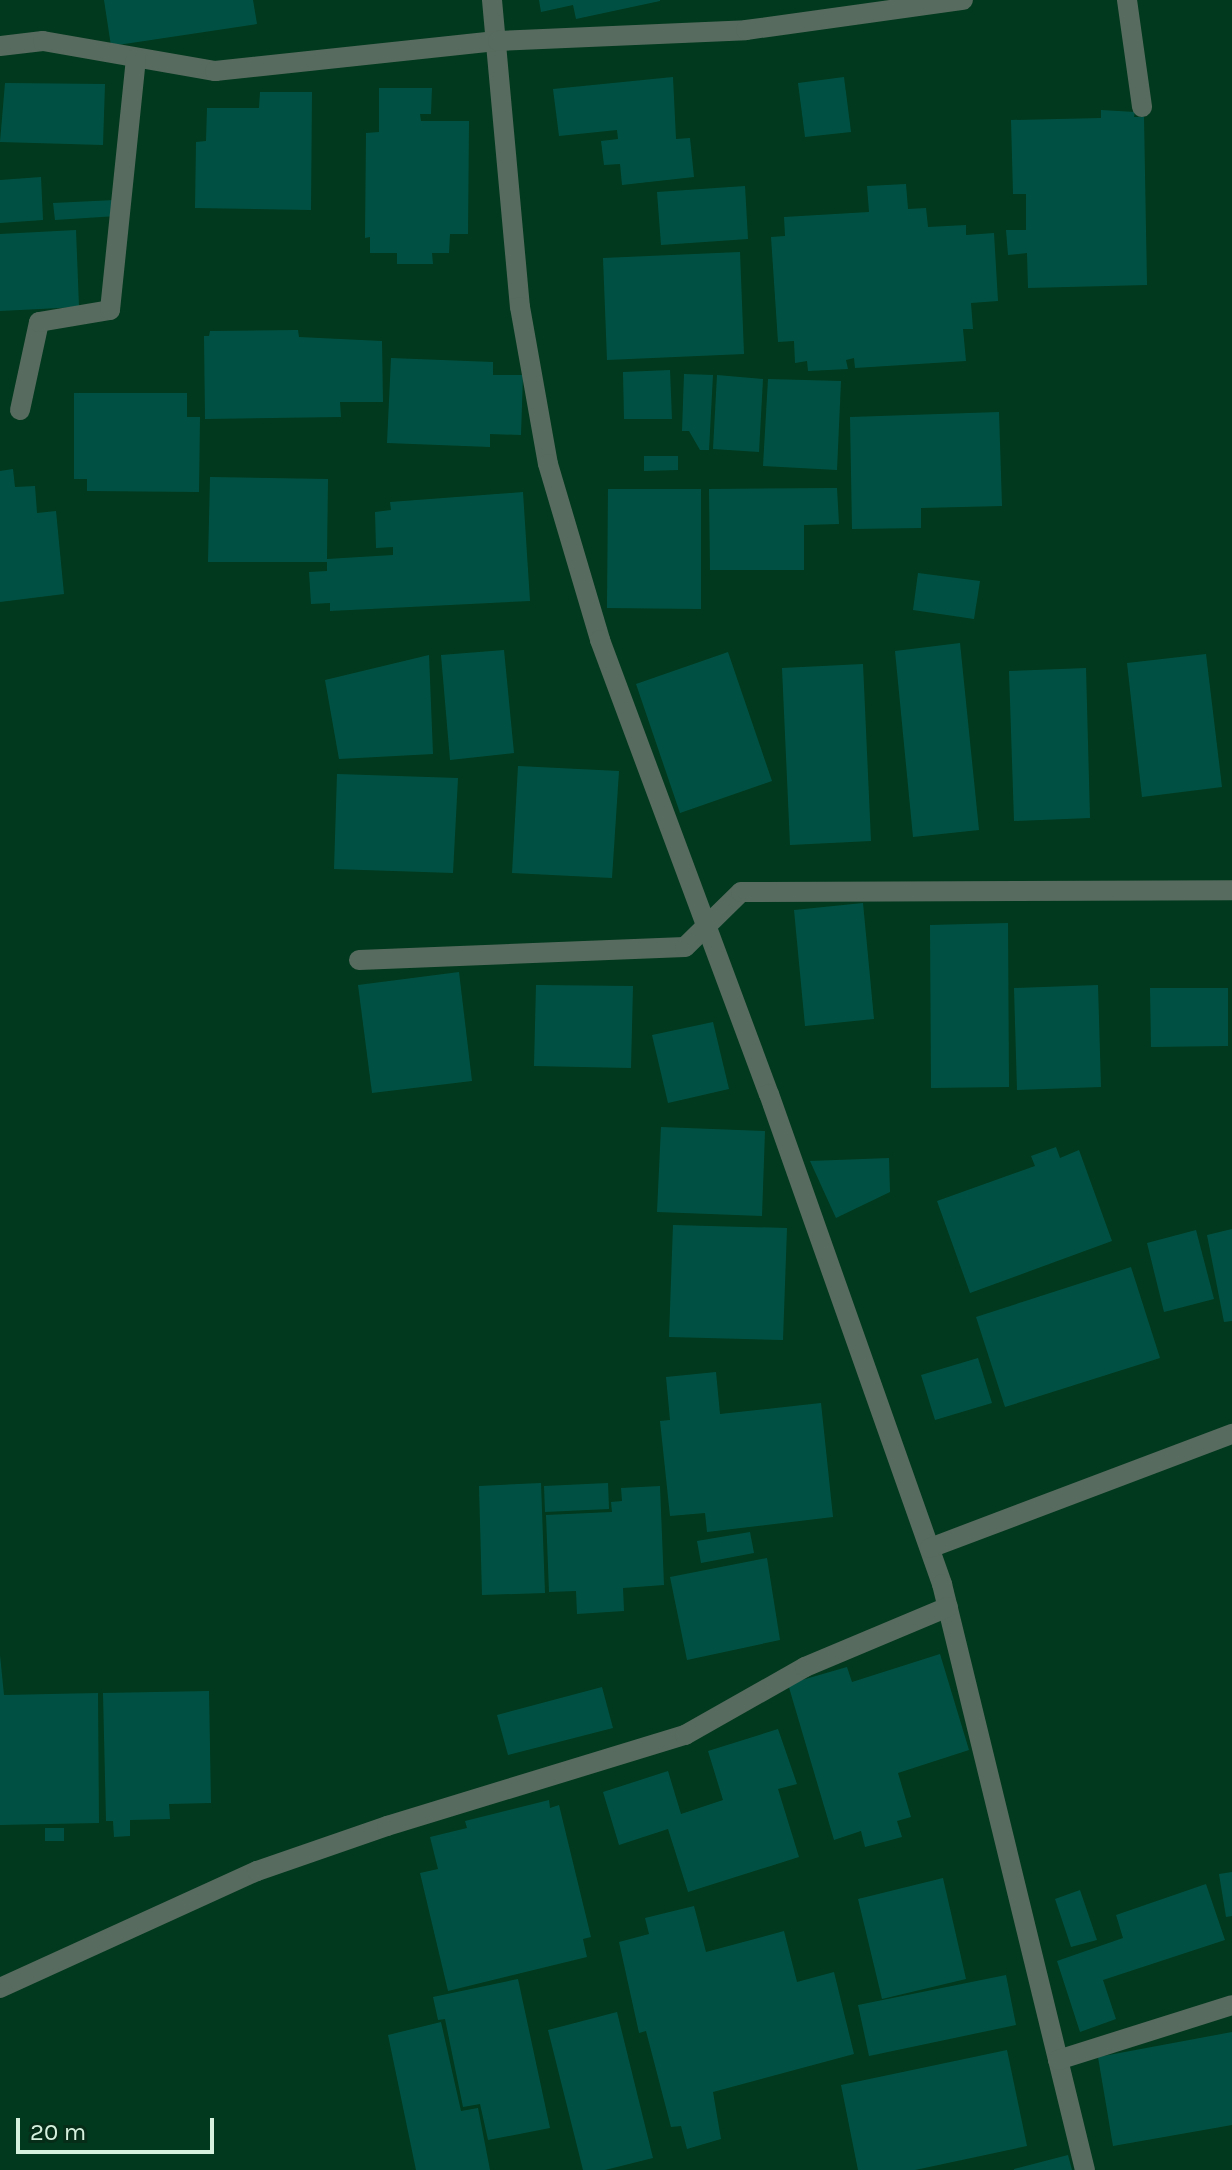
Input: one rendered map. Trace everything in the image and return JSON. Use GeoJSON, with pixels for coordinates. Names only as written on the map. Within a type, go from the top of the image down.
{"type":"FeatureCollection","features":[{"type":"Feature","properties":{"kind":"street"},"geometry":{"type":"LineString","coordinates":[[492,0],[520,307],[548,464],[582,588],[706,923],[930,1548],[948,1607],[1085,2170]]}},
{"type":"Feature","properties":{"kind":"street"},"geometry":{"type":"LineString","coordinates":[[0,46],[43,41],[215,71],[498,41],[746,30],[963,0]]}},
{"type":"Feature","properties":{"kind":"street"},"geometry":{"type":"LineString","coordinates":[[1127,0],[1142,107]]}},
{"type":"Feature","properties":{"kind":"street"},"geometry":{"type":"LineString","coordinates":[[20,410],[39,322],[110,310],[136,58]]}},
{"type":"Feature","properties":{"kind":"street"},"geometry":{"type":"LineString","coordinates":[[359,960],[685,947],[706,923],[741,892],[1232,890]]}},
{"type":"Feature","properties":{"kind":"street"},"geometry":{"type":"LineString","coordinates":[[930,1548],[1232,1434]]}},
{"type":"Feature","properties":{"kind":"street"},"geometry":{"type":"LineString","coordinates":[[0,1988],[257,1871],[387,1826],[685,1735],[805,1667],[948,1607]]}},
{"type":"Feature","properties":{"kind":"street"},"geometry":{"type":"LineString","coordinates":[[1058,2060],[1232,2005]]}},
{"type":"Feature","properties":{"kind":"building"},"geometry":{"type":"Polygon","coordinates":[[[104,0],[253,0],[257,24],[111,46],[104,0]]]}},
{"type":"Feature","properties":{"kind":"building"},"geometry":{"type":"Polygon","coordinates":[[[539,0],[660,1],[576,19],[573,5],[541,12],[539,0]]]}},
{"type":"Feature","properties":{"kind":"building"},"geometry":{"type":"Polygon","coordinates":[[[673,77],[676,139],[690,138],[694,177],[622,185],[620,164],[604,165],[601,141],[618,139],[617,130],[559,136],[553,89],[673,77]]]}},
{"type":"Feature","properties":{"kind":"building"},"geometry":{"type":"Polygon","coordinates":[[[844,77],[851,132],[805,137],[798,83],[844,77]]]}},
{"type":"Feature","properties":{"kind":"building"},"geometry":{"type":"Polygon","coordinates":[[[5,83],[105,84],[103,145],[0,142],[5,83]]]}},
{"type":"Feature","properties":{"kind":"building"},"geometry":{"type":"Polygon","coordinates":[[[379,88],[432,88],[431,114],[420,114],[421,121],[469,121],[468,234],[450,234],[449,253],[432,253],[433,264],[397,264],[397,253],[370,253],[370,237],[365,238],[366,133],[379,132],[379,88]]]}},
{"type":"Feature","properties":{"kind":"building"},"geometry":{"type":"Polygon","coordinates":[[[260,92],[312,92],[311,210],[195,208],[196,142],[206,141],[207,108],[259,108],[260,92]]]}},
{"type":"Feature","properties":{"kind":"building"},"geometry":{"type":"Polygon","coordinates":[[[1101,110],[1135,112],[1134,117],[1144,117],[1147,285],[1028,288],[1027,253],[1008,255],[1006,230],[1026,230],[1026,194],[1013,194],[1011,120],[1101,118],[1101,110]]]}},
{"type":"Feature","properties":{"kind":"building"},"geometry":{"type":"Polygon","coordinates":[[[41,177],[43,220],[0,223],[0,180],[41,177]]]}},
{"type":"Feature","properties":{"kind":"building"},"geometry":{"type":"Polygon","coordinates":[[[906,184],[908,209],[926,208],[928,227],[966,225],[966,235],[994,233],[998,301],[971,303],[973,329],[963,329],[966,361],[855,368],[854,358],[846,360],[848,369],[808,371],[807,361],[795,363],[794,341],[778,342],[771,237],[785,236],[784,217],[869,212],[867,186],[906,184]]]}},
{"type":"Feature","properties":{"kind":"building"},"geometry":{"type":"Polygon","coordinates":[[[745,186],[748,239],[661,245],[657,192],[745,186]]]}},
{"type":"Feature","properties":{"kind":"building"},"geometry":{"type":"Polygon","coordinates":[[[115,200],[117,216],[55,220],[53,203],[115,200]]]}},
{"type":"Feature","properties":{"kind":"building"},"geometry":{"type":"Polygon","coordinates":[[[76,230],[79,307],[0,311],[0,234],[76,230]]]}},
{"type":"Feature","properties":{"kind":"building"},"geometry":{"type":"Polygon","coordinates":[[[740,252],[744,354],[607,360],[603,258],[740,252]]]}},
{"type":"Feature","properties":{"kind":"building"},"geometry":{"type":"Polygon","coordinates":[[[298,330],[299,337],[382,341],[383,402],[340,402],[341,417],[205,419],[204,336],[209,336],[210,331],[298,330]]]}},
{"type":"Feature","properties":{"kind":"building"},"geometry":{"type":"Polygon","coordinates":[[[391,358],[493,362],[493,375],[523,375],[521,435],[490,434],[490,447],[387,443],[391,358]]]}},
{"type":"Feature","properties":{"kind":"building"},"geometry":{"type":"Polygon","coordinates":[[[670,370],[672,419],[624,419],[623,372],[670,370]]]}},
{"type":"Feature","properties":{"kind":"building"},"geometry":{"type":"Polygon","coordinates":[[[684,374],[713,375],[709,450],[700,450],[689,431],[682,431],[684,374]]]}},
{"type":"Feature","properties":{"kind":"building"},"geometry":{"type":"Polygon","coordinates":[[[717,375],[763,379],[759,452],[713,449],[717,375]]]}},
{"type":"Feature","properties":{"kind":"building"},"geometry":{"type":"Polygon","coordinates":[[[768,379],[841,381],[837,470],[763,466],[768,379]]]}},
{"type":"Feature","properties":{"kind":"building"},"geometry":{"type":"Polygon","coordinates":[[[74,393],[187,393],[187,417],[200,417],[199,492],[87,491],[87,479],[74,479],[74,393]]]}},
{"type":"Feature","properties":{"kind":"building"},"geometry":{"type":"Polygon","coordinates":[[[999,412],[1002,506],[921,508],[921,528],[852,529],[850,417],[999,412]]]}},
{"type":"Feature","properties":{"kind":"building"},"geometry":{"type":"Polygon","coordinates":[[[644,456],[678,456],[678,470],[644,471],[644,456]]]}},
{"type":"Feature","properties":{"kind":"building"},"geometry":{"type":"Polygon","coordinates":[[[13,469],[15,487],[35,486],[37,513],[56,511],[64,594],[0,602],[0,471],[13,469]]]}},
{"type":"Feature","properties":{"kind":"building"},"geometry":{"type":"Polygon","coordinates":[[[210,477],[328,479],[327,559],[393,555],[393,547],[376,548],[375,512],[391,510],[390,502],[523,492],[530,601],[330,611],[330,603],[311,604],[309,572],[327,571],[327,562],[208,562],[210,477]]]}},
{"type":"Feature","properties":{"kind":"building"},"geometry":{"type":"Polygon","coordinates":[[[837,488],[839,524],[804,525],[804,570],[710,570],[709,489],[837,488]]]}},
{"type":"Feature","properties":{"kind":"building"},"geometry":{"type":"Polygon","coordinates":[[[608,489],[701,489],[701,609],[607,608],[608,489]]]}},
{"type":"Feature","properties":{"kind":"building"},"geometry":{"type":"Polygon","coordinates":[[[918,573],[980,581],[974,619],[913,610],[918,573]]]}},
{"type":"Feature","properties":{"kind":"building"},"geometry":{"type":"Polygon","coordinates":[[[960,643],[979,830],[913,837],[895,651],[960,643]]]}},
{"type":"Feature","properties":{"kind":"building"},"geometry":{"type":"Polygon","coordinates":[[[504,650],[514,753],[450,760],[441,655],[504,650]]]}},
{"type":"Feature","properties":{"kind":"building"},"geometry":{"type":"Polygon","coordinates":[[[728,652],[772,781],[680,813],[636,684],[728,652]]]}},
{"type":"Feature","properties":{"kind":"building"},"geometry":{"type":"Polygon","coordinates":[[[1206,654],[1222,787],[1142,797],[1127,663],[1206,654]]]}},
{"type":"Feature","properties":{"kind":"building"},"geometry":{"type":"Polygon","coordinates":[[[429,655],[433,754],[339,759],[325,680],[429,655]]]}},
{"type":"Feature","properties":{"kind":"building"},"geometry":{"type":"Polygon","coordinates":[[[863,664],[871,841],[790,845],[782,668],[863,664]]]}},
{"type":"Feature","properties":{"kind":"building"},"geometry":{"type":"Polygon","coordinates":[[[1086,668],[1090,818],[1014,821],[1009,671],[1086,668]]]}},
{"type":"Feature","properties":{"kind":"building"},"geometry":{"type":"Polygon","coordinates":[[[518,766],[619,771],[612,878],[512,873],[518,766]]]}},
{"type":"Feature","properties":{"kind":"building"},"geometry":{"type":"Polygon","coordinates":[[[337,774],[458,778],[453,873],[334,869],[337,774]]]}},
{"type":"Feature","properties":{"kind":"building"},"geometry":{"type":"Polygon","coordinates":[[[863,903],[874,1019],[805,1026],[794,910],[863,903]]]}},
{"type":"Feature","properties":{"kind":"building"},"geometry":{"type":"Polygon","coordinates":[[[1008,923],[1009,1087],[931,1088],[930,925],[1008,923]]]}},
{"type":"Feature","properties":{"kind":"building"},"geometry":{"type":"Polygon","coordinates":[[[459,972],[472,1081],[372,1093],[358,985],[459,972]]]}},
{"type":"Feature","properties":{"kind":"building"},"geometry":{"type":"Polygon","coordinates":[[[536,985],[633,986],[631,1068],[534,1066],[536,985]]]}},
{"type":"Feature","properties":{"kind":"building"},"geometry":{"type":"Polygon","coordinates":[[[1098,985],[1101,1087],[1017,1090],[1014,988],[1098,985]]]}},
{"type":"Feature","properties":{"kind":"building"},"geometry":{"type":"Polygon","coordinates":[[[1150,988],[1228,988],[1228,1046],[1151,1047],[1150,988]]]}},
{"type":"Feature","properties":{"kind":"building"},"geometry":{"type":"Polygon","coordinates":[[[713,1022],[729,1089],[668,1103],[652,1035],[713,1022]]]}},
{"type":"Feature","properties":{"kind":"building"},"geometry":{"type":"Polygon","coordinates":[[[661,1127],[765,1131],[762,1216],[657,1212],[661,1127]]]}},
{"type":"Feature","properties":{"kind":"building"},"geometry":{"type":"Polygon","coordinates":[[[1056,1147],[1060,1158],[1079,1150],[1112,1241],[970,1293],[937,1201],[1035,1166],[1031,1156],[1056,1147]]]}},
{"type":"Feature","properties":{"kind":"building"},"geometry":{"type":"Polygon","coordinates":[[[889,1158],[890,1192],[836,1218],[810,1161],[889,1158]]]}},
{"type":"Feature","properties":{"kind":"building"},"geometry":{"type":"Polygon","coordinates":[[[673,1225],[787,1228],[783,1340],[669,1337],[673,1225]]]}},
{"type":"Feature","properties":{"kind":"building"},"geometry":{"type":"Polygon","coordinates":[[[1232,1229],[1232,1321],[1224,1322],[1207,1235],[1232,1229]]]}},
{"type":"Feature","properties":{"kind":"building"},"geometry":{"type":"Polygon","coordinates":[[[1196,1230],[1214,1299],[1164,1312],[1147,1243],[1196,1230]]]}},
{"type":"Feature","properties":{"kind":"building"},"geometry":{"type":"Polygon","coordinates":[[[1131,1267],[1160,1358],[1005,1407],[976,1317],[1131,1267]]]}},
{"type":"Feature","properties":{"kind":"building"},"geometry":{"type":"Polygon","coordinates":[[[978,1358],[992,1403],[935,1420],[921,1375],[978,1358]]]}},
{"type":"Feature","properties":{"kind":"building"},"geometry":{"type":"Polygon","coordinates":[[[716,1372],[720,1414],[821,1403],[833,1517],[707,1532],[705,1513],[670,1516],[660,1421],[670,1420],[666,1377],[716,1372]]]}},
{"type":"Feature","properties":{"kind":"building"},"geometry":{"type":"Polygon","coordinates":[[[541,1483],[545,1593],[482,1595],[479,1486],[541,1483]]]}},
{"type":"Feature","properties":{"kind":"building"},"geometry":{"type":"Polygon","coordinates":[[[608,1483],[609,1509],[545,1512],[544,1486],[608,1483]]]}},
{"type":"Feature","properties":{"kind":"building"},"geometry":{"type":"Polygon","coordinates":[[[660,1486],[664,1585],[623,1588],[624,1611],[577,1614],[576,1591],[549,1592],[546,1515],[612,1512],[611,1502],[622,1501],[621,1488],[660,1486]]]}},
{"type":"Feature","properties":{"kind":"building"},"geometry":{"type":"Polygon","coordinates":[[[750,1532],[754,1553],[701,1563],[697,1541],[750,1532]]]}},
{"type":"Feature","properties":{"kind":"building"},"geometry":{"type":"Polygon","coordinates":[[[767,1558],[780,1640],[687,1660],[670,1577],[767,1558]]]}},
{"type":"Feature","properties":{"kind":"building"},"geometry":{"type":"Polygon","coordinates":[[[940,1654],[969,1750],[898,1773],[911,1817],[897,1821],[902,1837],[865,1847],[861,1831],[834,1840],[788,1684],[847,1667],[852,1682],[940,1654]]]}},
{"type":"Feature","properties":{"kind":"building"},"geometry":{"type":"Polygon","coordinates":[[[0,1655],[4,1695],[98,1693],[99,1823],[0,1825],[0,1655]]]}},
{"type":"Feature","properties":{"kind":"building"},"geometry":{"type":"Polygon","coordinates":[[[602,1687],[613,1728],[508,1755],[497,1715],[602,1687]]]}},
{"type":"Feature","properties":{"kind":"building"},"geometry":{"type":"Polygon","coordinates":[[[209,1691],[211,1803],[169,1804],[170,1819],[130,1820],[130,1836],[114,1837],[113,1821],[106,1821],[103,1693],[209,1691]]]}},
{"type":"Feature","properties":{"kind":"building"},"geometry":{"type":"Polygon","coordinates":[[[778,1729],[797,1784],[778,1789],[799,1857],[688,1892],[668,1829],[619,1845],[603,1792],[668,1771],[681,1814],[723,1800],[708,1751],[778,1729]]]}},
{"type":"Feature","properties":{"kind":"building"},"geometry":{"type":"Polygon","coordinates":[[[549,1800],[550,1808],[559,1805],[591,1937],[583,1939],[587,1957],[448,1991],[420,1873],[438,1869],[430,1837],[467,1828],[465,1821],[549,1800]]]}},
{"type":"Feature","properties":{"kind":"building"},"geometry":{"type":"Polygon","coordinates":[[[45,1828],[64,1828],[64,1841],[45,1841],[45,1828]]]}},
{"type":"Feature","properties":{"kind":"building"},"geometry":{"type":"Polygon","coordinates":[[[1232,1872],[1232,1916],[1226,1917],[1219,1874],[1232,1872]]]}},
{"type":"Feature","properties":{"kind":"building"},"geometry":{"type":"Polygon","coordinates":[[[943,1878],[966,1979],[882,1999],[858,1899],[943,1878]]]}},
{"type":"Feature","properties":{"kind":"building"},"geometry":{"type":"Polygon","coordinates":[[[1206,1884],[1225,1940],[1103,1980],[1116,2019],[1080,2032],[1057,1961],[1123,1938],[1116,1915],[1206,1884]]]}},
{"type":"Feature","properties":{"kind":"building"},"geometry":{"type":"Polygon","coordinates":[[[1080,1890],[1097,1940],[1071,1947],[1055,1899],[1080,1890]]]}},
{"type":"Feature","properties":{"kind":"building"},"geometry":{"type":"Polygon","coordinates":[[[694,1906],[706,1952],[784,1931],[797,1982],[834,1972],[854,2054],[713,2092],[721,2139],[687,2149],[681,2126],[671,2127],[646,2031],[639,2033],[619,1942],[649,1934],[645,1918],[694,1906]]]}},
{"type":"Feature","properties":{"kind":"building"},"geometry":{"type":"Polygon","coordinates":[[[1006,1975],[1016,2025],[869,2056],[858,2005],[1006,1975]]]}},
{"type":"Feature","properties":{"kind":"building"},"geometry":{"type":"Polygon","coordinates":[[[518,1979],[550,2128],[488,2140],[480,2104],[463,2107],[445,2019],[438,2020],[433,1997],[518,1979]]]}},
{"type":"Feature","properties":{"kind":"building"},"geometry":{"type":"Polygon","coordinates":[[[617,2012],[653,2158],[605,2170],[583,2170],[548,2030],[617,2012]]]}},
{"type":"Feature","properties":{"kind":"building"},"geometry":{"type":"Polygon","coordinates":[[[441,2022],[461,2111],[478,2108],[490,2170],[416,2170],[388,2035],[441,2022]]]}},
{"type":"Feature","properties":{"kind":"building"},"geometry":{"type":"Polygon","coordinates":[[[1232,2032],[1232,2125],[1113,2146],[1098,2057],[1232,2032]]]}},
{"type":"Feature","properties":{"kind":"building"},"geometry":{"type":"Polygon","coordinates":[[[1007,2050],[1027,2146],[915,2170],[858,2170],[841,2085],[1007,2050]]]}},
{"type":"Feature","properties":{"kind":"building"},"geometry":{"type":"Polygon","coordinates":[[[1068,2155],[1072,2170],[1014,2170],[1014,2169],[1068,2155]]]}}]}
